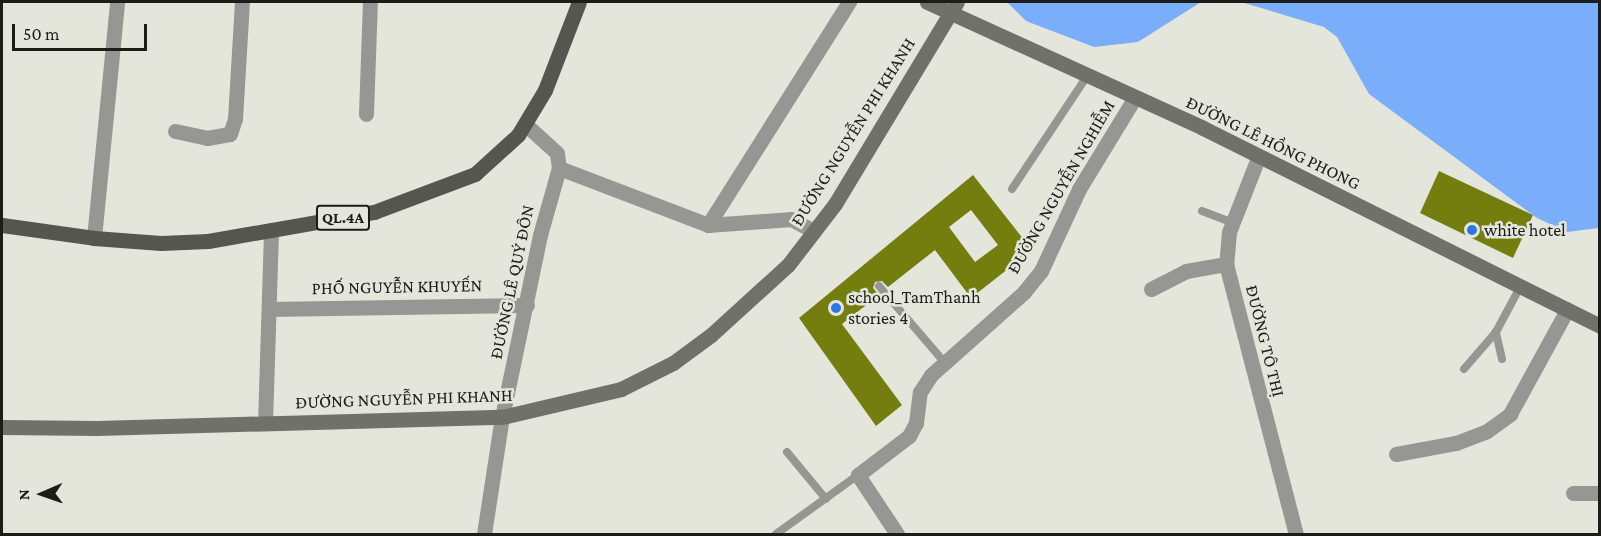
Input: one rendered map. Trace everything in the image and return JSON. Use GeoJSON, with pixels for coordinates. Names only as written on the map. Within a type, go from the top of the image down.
{"type":"FeatureCollection","features":[{"type":"Feature","properties":{"kind":"main road","name":"QL.4A"},"geometry":{"type":"LineString","coordinates":[[2,225],[93,238],[160,243],[208,241],[374,212],[475,174],[518,135],[546,90],[579,2]]}},
{"type":"Feature","properties":{"kind":"street"},"geometry":{"type":"LineString","coordinates":[[93,238],[117,2]]}},
{"type":"Feature","properties":{"kind":"street"},"geometry":{"type":"LineString","coordinates":[[176,131],[207,138],[230,134],[235,119],[242,2]]}},
{"type":"Feature","properties":{"kind":"street"},"geometry":{"type":"LineString","coordinates":[[366,114],[370,2]]}},
{"type":"Feature","properties":{"kind":"street"},"geometry":{"type":"LineString","coordinates":[[708,225],[849,2]]}},
{"type":"Feature","properties":{"kind":"street","name":"ĐƯỜNG LÊ HỒNG PHONG"},"geometry":{"type":"LineString","coordinates":[[927,2],[953,7],[1087,76],[1203,128],[1258,158],[1599,326]]}},
{"type":"Feature","properties":{"kind":"street","name":"ĐƯỜNG NGUYỄN PHI KHANH"},"geometry":{"type":"LineString","coordinates":[[2,427],[502,417],[621,389],[673,363],[711,335],[788,265],[814,231],[953,7]]}},
{"type":"Feature","properties":{"kind":"street","name":"ĐƯỜNG NGUYỄN NGHIỄM"},"geometry":{"type":"LineString","coordinates":[[858,475],[909,436],[916,423],[920,392],[945,363],[1024,292],[1041,271],[1079,189],[1134,99]]}},
{"type":"Feature","properties":{"kind":"street"},"geometry":{"type":"LineString","coordinates":[[525,124],[557,153],[559,168],[708,225],[791,219],[814,231]]}},
{"type":"Feature","properties":{"kind":"street","name":"ĐƯỜNG TÔ THỊ"},"geometry":{"type":"LineString","coordinates":[[1258,158],[1233,223],[1226,264],[1296,534]]}},
{"type":"Feature","properties":{"kind":"street","name":"ĐƯỜNG LÊ QUÝ ĐÔN"},"geometry":{"type":"LineString","coordinates":[[484,534],[502,417],[540,235],[559,168]]}},
{"type":"Feature","properties":{"kind":"street"},"geometry":{"type":"LineString","coordinates":[[265,423],[271,230]]}},
{"type":"Feature","properties":{"kind":"street"},"geometry":{"type":"LineString","coordinates":[[1151,289],[1186,271],[1226,264]]}},
{"type":"Feature","properties":{"kind":"street","name":"PHỐ NGUYỄN KHUYẾN"},"geometry":{"type":"LineString","coordinates":[[269,309],[527,305]]}},
{"type":"Feature","properties":{"kind":"street"},"geometry":{"type":"LineString","coordinates":[[1396,454],[1456,444],[1487,431],[1510,414],[1567,310]]}},
{"type":"Feature","properties":{"kind":"street"},"geometry":{"type":"LineString","coordinates":[[858,475],[897,534]]}},
{"type":"Feature","properties":{"kind":"street"},"geometry":{"type":"LineString","coordinates":[[1573,493],[1599,493]]}},
{"type":"Feature","properties":{"kind":"lane"},"geometry":{"type":"LineString","coordinates":[[1012,189],[1087,76]]}},
{"type":"Feature","properties":{"kind":"lane"},"geometry":{"type":"LineString","coordinates":[[1202,211],[1233,223]]}},
{"type":"Feature","properties":{"kind":"lane"},"geometry":{"type":"LineString","coordinates":[[879,286],[945,363]]}},
{"type":"Feature","properties":{"kind":"lane"},"geometry":{"type":"LineString","coordinates":[[1464,369],[1496,332],[1520,287]]}},
{"type":"Feature","properties":{"kind":"lane"},"geometry":{"type":"LineString","coordinates":[[1496,332],[1502,359]]}},
{"type":"Feature","properties":{"kind":"lane"},"geometry":{"type":"LineString","coordinates":[[787,452],[825,499]]}},
{"type":"Feature","properties":{"kind":"lane"},"geometry":{"type":"LineString","coordinates":[[776,534],[858,475]]}},
{"type":"Feature","properties":{"kind":"water"},"geometry":{"type":"Polygon","coordinates":[[[1007,2],[1201,2],[1138,42],[1094,47],[1026,21],[1007,2]]]}},
{"type":"Feature","properties":{"kind":"water"},"geometry":{"type":"Polygon","coordinates":[[[1241,2],[1599,2],[1599,228],[1567,232],[1537,218],[1369,94],[1337,37],[1324,27],[1241,2]]]}},
{"type":"Feature","properties":{"kind":"building"},"geometry":{"type":"Polygon","coordinates":[[[1439,171],[1533,215],[1513,258],[1420,213],[1439,171]]]}},
{"type":"Feature","properties":{"kind":"building","name":"school_TamThanh stories 4"},"geometry":{"type":"Polygon","coordinates":[[[973,175],[1032,250],[971,298],[935,250],[888,287],[882,281],[875,282],[873,288],[879,295],[842,324],[902,405],[876,426],[799,318],[973,175]],[[971,210],[949,227],[975,262],[998,245],[971,210]]]}},
{"type":"Feature","properties":{"kind":"place","name":"white hotel"},"geometry":{"type":"Point","coordinates":[1472,230]}},
{"type":"Feature","properties":{"kind":"place","name":"school_TamThanh stories 4"},"geometry":{"type":"Point","coordinates":[836,308]}}]}
